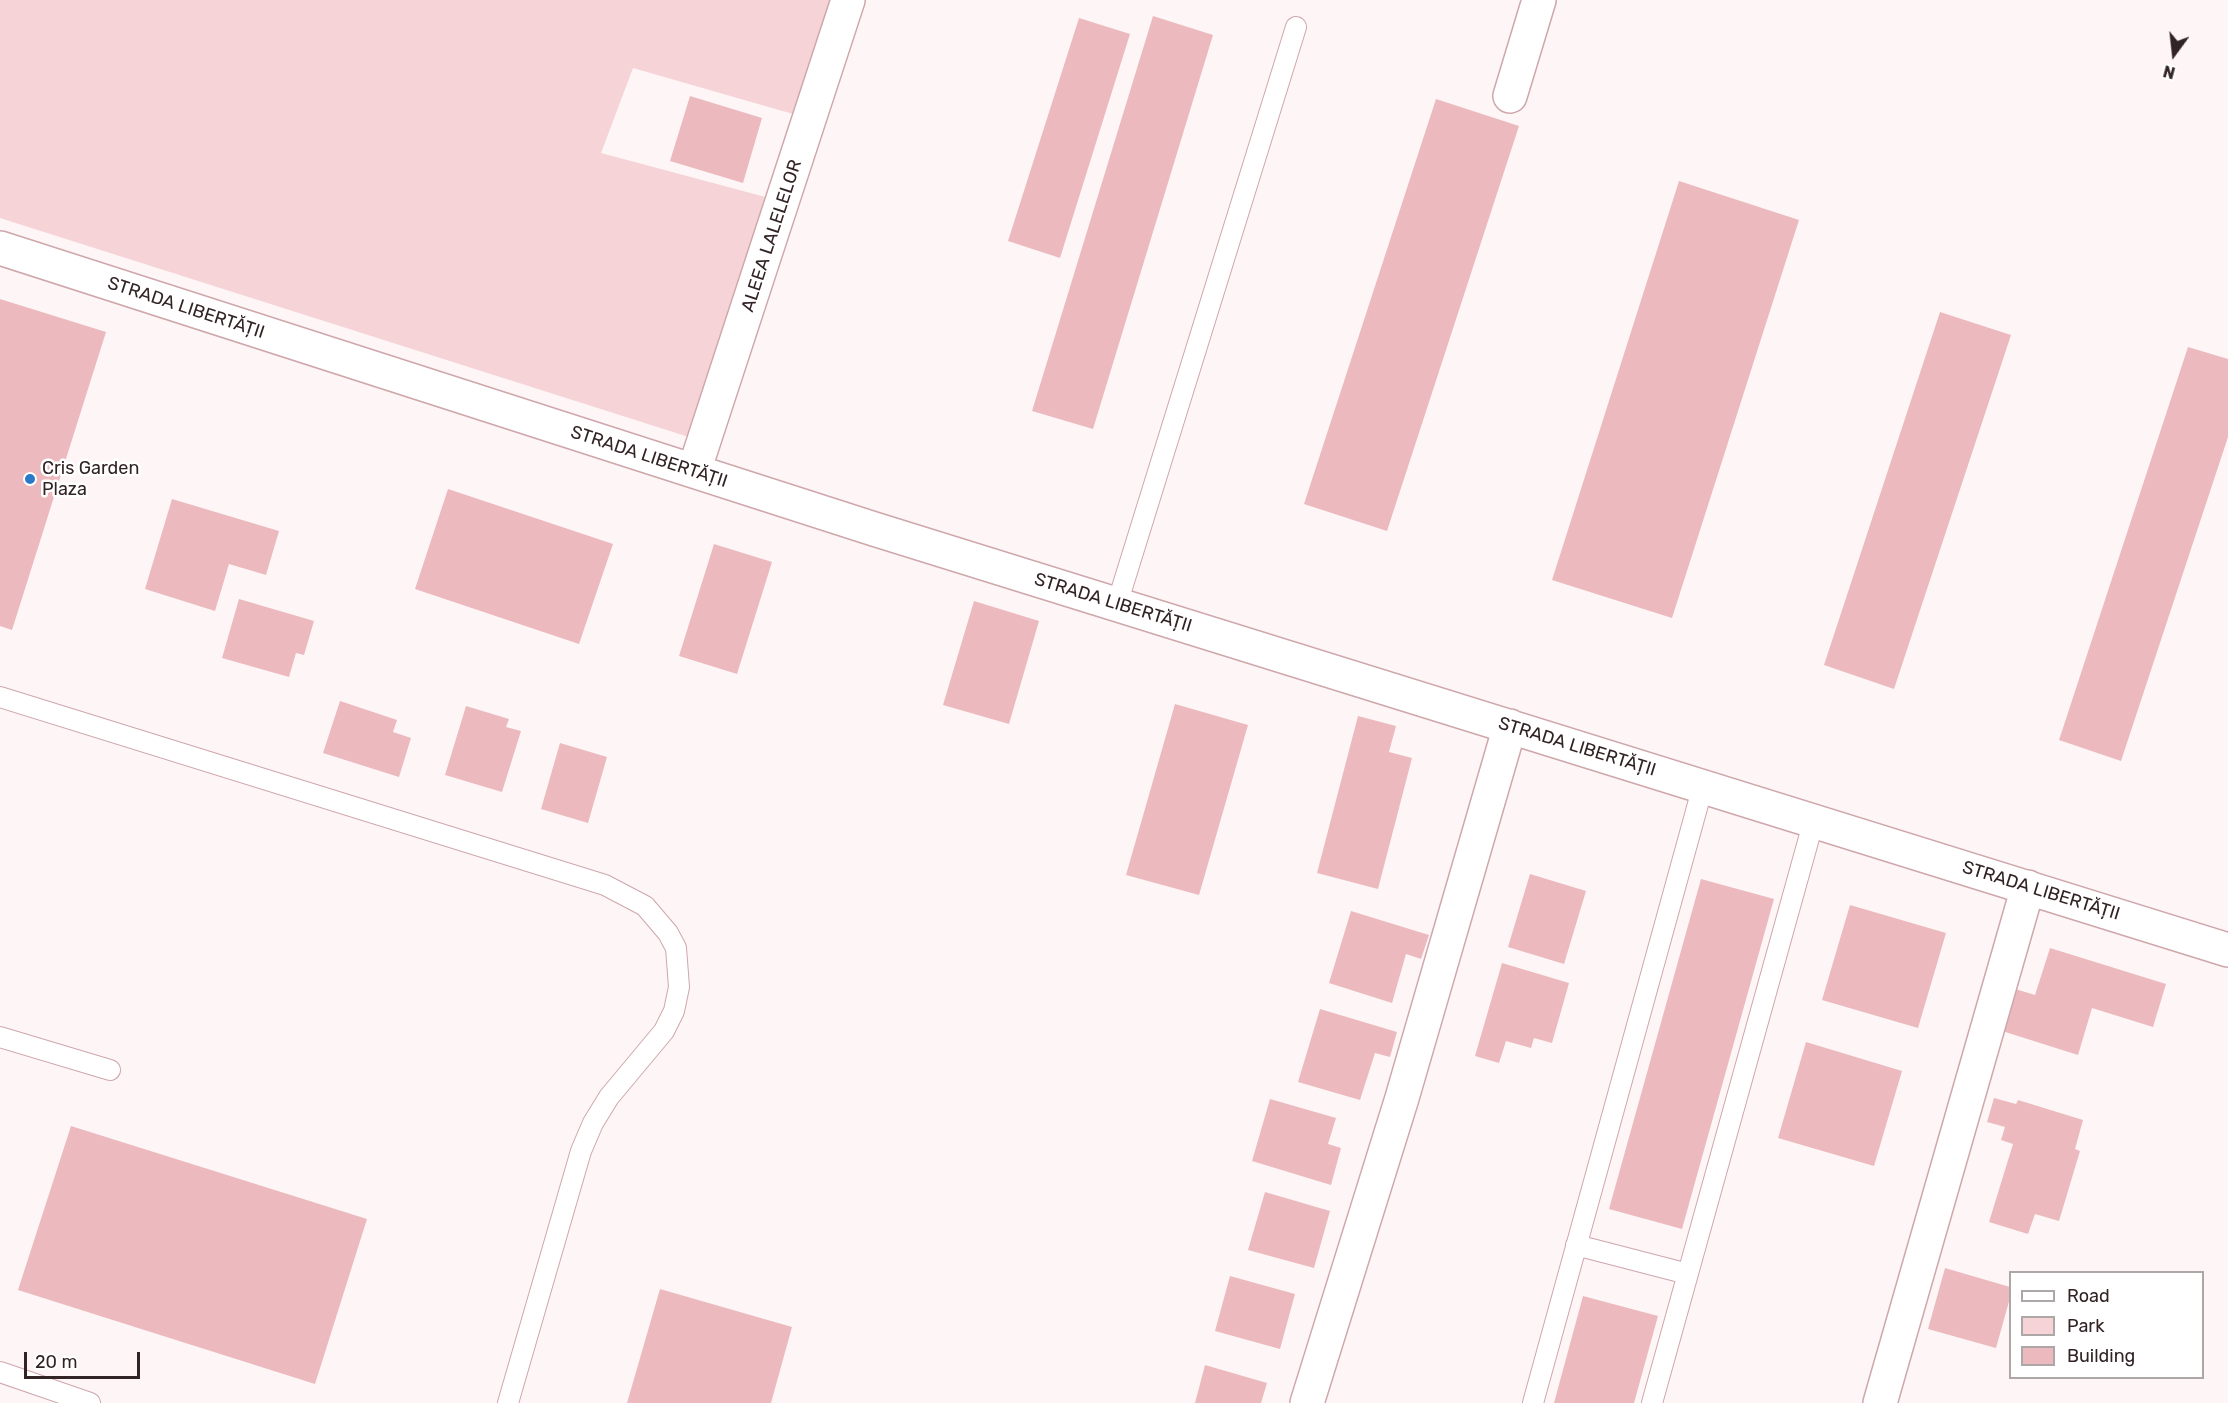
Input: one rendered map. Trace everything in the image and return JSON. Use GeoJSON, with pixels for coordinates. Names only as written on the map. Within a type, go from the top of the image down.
{"type":"FeatureCollection","features":[{"type":"Feature","properties":{"kind":"street","name":"ALEEA LALELELOR"},"geometry":{"type":"LineString","coordinates":[[694,471],[848,0]]}},
{"type":"Feature","properties":{"kind":"street"},"geometry":{"type":"LineString","coordinates":[[1510,96],[1539,0]]}},
{"type":"Feature","properties":{"kind":"street","name":"STRADA LIBERTĂȚII"},"geometry":{"type":"LineString","coordinates":[[0,248],[694,471],[2228,950]]}},
{"type":"Feature","properties":{"kind":"street"},"geometry":{"type":"LineString","coordinates":[[1307,1403],[1401,1098],[1510,726]]}},
{"type":"Feature","properties":{"kind":"street"},"geometry":{"type":"LineString","coordinates":[[1880,1403],[2028,887]]}},
{"type":"Feature","properties":{"kind":"lane"},"geometry":{"type":"LineString","coordinates":[[1118,604],[1296,27]]}},
{"type":"Feature","properties":{"kind":"lane"},"geometry":{"type":"LineString","coordinates":[[0,697],[605,885],[645,906],[668,933],[676,948],[679,987],[674,1011],[664,1031],[609,1097],[593,1123],[581,1151],[508,1403]]}},
{"type":"Feature","properties":{"kind":"lane"},"geometry":{"type":"LineString","coordinates":[[1533,1403],[1703,786]]}},
{"type":"Feature","properties":{"kind":"lane"},"geometry":{"type":"LineString","coordinates":[[1652,1403],[1814,820]]}},
{"type":"Feature","properties":{"kind":"lane"},"geometry":{"type":"LineString","coordinates":[[0,1037],[110,1070]]}},
{"type":"Feature","properties":{"kind":"lane"},"geometry":{"type":"LineString","coordinates":[[1576,1245],[1688,1274]]}},
{"type":"Feature","properties":{"kind":"lane"},"geometry":{"type":"LineString","coordinates":[[0,1372],[90,1403]]}},
{"type":"Feature","properties":{"kind":"green space"},"geometry":{"type":"Polygon","coordinates":[[[0,0],[832,0],[800,116],[633,68],[601,153],[769,198],[692,438],[0,218],[0,0]]]}},
{"type":"Feature","properties":{"kind":"building"},"geometry":{"type":"Polygon","coordinates":[[[1153,16],[1213,35],[1093,429],[1032,411],[1153,16]]]}},
{"type":"Feature","properties":{"kind":"building"},"geometry":{"type":"Polygon","coordinates":[[[1079,18],[1130,34],[1060,258],[1008,241],[1079,18]]]}},
{"type":"Feature","properties":{"kind":"building"},"geometry":{"type":"Polygon","coordinates":[[[690,96],[762,118],[743,183],[670,161],[690,96]]]}},
{"type":"Feature","properties":{"kind":"building"},"geometry":{"type":"Polygon","coordinates":[[[1436,99],[1519,126],[1387,531],[1304,504],[1436,99]]]}},
{"type":"Feature","properties":{"kind":"building"},"geometry":{"type":"Polygon","coordinates":[[[1679,181],[1799,220],[1672,618],[1552,580],[1679,181]]]}},
{"type":"Feature","properties":{"kind":"building","name":"Cris Garden Plaza"},"geometry":{"type":"Polygon","coordinates":[[[0,299],[106,332],[12,630],[0,626],[0,299]]]}},
{"type":"Feature","properties":{"kind":"building"},"geometry":{"type":"Polygon","coordinates":[[[1940,312],[2011,335],[1894,689],[1824,665],[1940,312]]]}},
{"type":"Feature","properties":{"kind":"building"},"geometry":{"type":"Polygon","coordinates":[[[2188,347],[2228,359],[2228,437],[2121,761],[2059,740],[2188,347]]]}},
{"type":"Feature","properties":{"kind":"building"},"geometry":{"type":"Polygon","coordinates":[[[448,489],[613,544],[579,644],[415,589],[448,489]]]}},
{"type":"Feature","properties":{"kind":"building"},"geometry":{"type":"Polygon","coordinates":[[[172,499],[279,531],[266,575],[229,564],[215,611],[145,589],[172,499]]]}},
{"type":"Feature","properties":{"kind":"building"},"geometry":{"type":"Polygon","coordinates":[[[714,544],[772,562],[737,674],[679,656],[714,544]]]}},
{"type":"Feature","properties":{"kind":"building"},"geometry":{"type":"Polygon","coordinates":[[[239,599],[314,621],[304,655],[296,653],[289,677],[222,658],[239,599]]]}},
{"type":"Feature","properties":{"kind":"building"},"geometry":{"type":"Polygon","coordinates":[[[974,601],[1039,621],[1009,724],[943,705],[974,601]]]}},
{"type":"Feature","properties":{"kind":"building"},"geometry":{"type":"Polygon","coordinates":[[[340,701],[397,720],[393,732],[411,738],[399,777],[323,753],[340,701]]]}},
{"type":"Feature","properties":{"kind":"building"},"geometry":{"type":"Polygon","coordinates":[[[1175,704],[1248,725],[1199,895],[1126,875],[1175,704]]]}},
{"type":"Feature","properties":{"kind":"building"},"geometry":{"type":"Polygon","coordinates":[[[466,706],[509,719],[506,727],[521,731],[502,792],[445,775],[466,706]]]}},
{"type":"Feature","properties":{"kind":"building"},"geometry":{"type":"Polygon","coordinates":[[[1358,716],[1396,726],[1389,752],[1412,758],[1378,889],[1317,873],[1358,716]]]}},
{"type":"Feature","properties":{"kind":"building"},"geometry":{"type":"Polygon","coordinates":[[[560,743],[607,757],[588,823],[541,809],[560,743]]]}},
{"type":"Feature","properties":{"kind":"building"},"geometry":{"type":"Polygon","coordinates":[[[1530,874],[1586,891],[1564,964],[1508,947],[1530,874]]]}},
{"type":"Feature","properties":{"kind":"building"},"geometry":{"type":"Polygon","coordinates":[[[1701,879],[1774,899],[1682,1229],[1609,1209],[1701,879]]]}},
{"type":"Feature","properties":{"kind":"building"},"geometry":{"type":"Polygon","coordinates":[[[1850,905],[1946,933],[1918,1028],[1822,1000],[1850,905]]]}},
{"type":"Feature","properties":{"kind":"building"},"geometry":{"type":"Polygon","coordinates":[[[1351,911],[1429,935],[1421,959],[1406,954],[1392,1003],[1329,983],[1351,911]]]}},
{"type":"Feature","properties":{"kind":"building"},"geometry":{"type":"Polygon","coordinates":[[[2050,948],[2166,984],[2153,1027],[2092,1008],[2078,1055],[1999,1030],[2012,988],[2035,995],[2050,948]]]}},
{"type":"Feature","properties":{"kind":"building"},"geometry":{"type":"Polygon","coordinates":[[[1502,963],[1569,983],[1552,1043],[1534,1038],[1531,1048],[1506,1041],[1499,1063],[1475,1056],[1502,963]]]}},
{"type":"Feature","properties":{"kind":"building"},"geometry":{"type":"Polygon","coordinates":[[[1320,1009],[1397,1032],[1390,1057],[1375,1053],[1360,1100],[1298,1082],[1320,1009]]]}},
{"type":"Feature","properties":{"kind":"building"},"geometry":{"type":"Polygon","coordinates":[[[1806,1042],[1902,1071],[1874,1166],[1778,1138],[1806,1042]]]}},
{"type":"Feature","properties":{"kind":"building"},"geometry":{"type":"Polygon","coordinates":[[[1994,1098],[2016,1104],[2018,1100],[2083,1120],[2075,1149],[2080,1151],[2059,1221],[2035,1214],[2028,1234],[1989,1222],[2013,1144],[2001,1140],[2005,1127],[1987,1122],[1994,1098]]]}},
{"type":"Feature","properties":{"kind":"building"},"geometry":{"type":"Polygon","coordinates":[[[1270,1099],[1336,1118],[1328,1144],[1341,1148],[1331,1185],[1252,1161],[1270,1099]]]}},
{"type":"Feature","properties":{"kind":"building"},"geometry":{"type":"Polygon","coordinates":[[[71,1126],[367,1219],[315,1384],[18,1290],[71,1126]]]}},
{"type":"Feature","properties":{"kind":"building"},"geometry":{"type":"Polygon","coordinates":[[[1265,1192],[1330,1211],[1314,1268],[1248,1250],[1265,1192]]]}},
{"type":"Feature","properties":{"kind":"building"},"geometry":{"type":"Polygon","coordinates":[[[1945,1268],[2009,1287],[2009,1302],[1996,1348],[1928,1329],[1945,1268]]]}},
{"type":"Feature","properties":{"kind":"building"},"geometry":{"type":"Polygon","coordinates":[[[1230,1276],[1295,1294],[1280,1349],[1215,1331],[1230,1276]]]}},
{"type":"Feature","properties":{"kind":"building"},"geometry":{"type":"Polygon","coordinates":[[[660,1289],[792,1327],[771,1403],[627,1403],[660,1289]]]}},
{"type":"Feature","properties":{"kind":"building"},"geometry":{"type":"Polygon","coordinates":[[[1583,1296],[1658,1316],[1634,1403],[1554,1403],[1583,1296]]]}},
{"type":"Feature","properties":{"kind":"building"},"geometry":{"type":"Polygon","coordinates":[[[1205,1365],[1267,1383],[1261,1403],[1195,1403],[1205,1365]]]}},
{"type":"Feature","properties":{"kind":"place","name":"Cris Garden Plaza"},"geometry":{"type":"Point","coordinates":[30,479]}}]}
